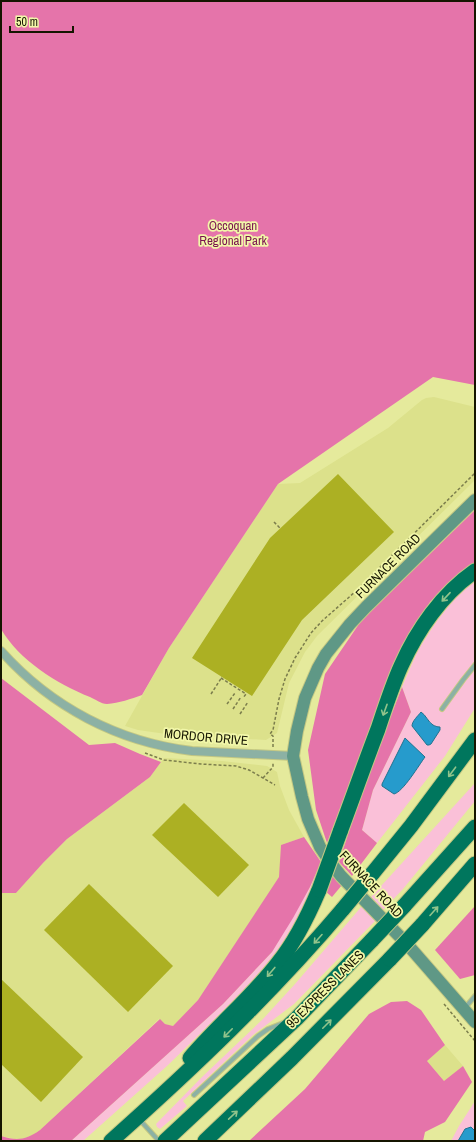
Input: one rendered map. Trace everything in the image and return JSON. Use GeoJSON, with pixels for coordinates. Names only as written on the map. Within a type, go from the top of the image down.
{"type":"FeatureCollection","features":[{"type":"Feature","properties":{"kind":"highway"},"geometry":{"type":"LineString","coordinates":[[151,1105],[202,1044],[255,990],[279,962],[302,927],[319,890],[400,667],[414,640],[430,615],[457,586],[475,571]]}},
{"type":"Feature","properties":{"kind":"highway"},"geometry":{"type":"LineString","coordinates":[[111,1141],[212,1049],[276,985],[343,909],[411,826],[475,740]]}},
{"type":"Feature","properties":{"kind":"highway","name":"95 EXPRESS LANES"},"geometry":{"type":"LineString","coordinates":[[165,1141],[296,1018],[404,906],[475,827]]}},
{"type":"Feature","properties":{"kind":"highway"},"geometry":{"type":"LineString","coordinates":[[205,1141],[287,1064],[390,959],[475,864]]}},
{"type":"Feature","properties":{"kind":"highway"},"geometry":{"type":"LineString","coordinates":[[446,898],[475,874]]}},
{"type":"Feature","properties":{"kind":"main road","name":"FURNACE ROAD"},"geometry":{"type":"LineString","coordinates":[[474,1020],[407,944],[341,876],[326,856],[320,847],[307,815],[293,756],[305,698],[326,654],[366,607],[475,500]]}},
{"type":"Feature","properties":{"kind":"street","name":"MORDOR DRIVE"},"geometry":{"type":"LineString","coordinates":[[1,651],[12,664],[52,698],[81,716],[115,732],[135,739],[176,749],[293,756]]}},
{"type":"Feature","properties":{"kind":"lane"},"geometry":{"type":"LineString","coordinates":[[442,709],[475,665]]}},
{"type":"Feature","properties":{"kind":"lane"},"geometry":{"type":"LineString","coordinates":[[464,1009],[475,996]]}},
{"type":"Feature","properties":{"kind":"lane"},"geometry":{"type":"LineString","coordinates":[[194,1095],[263,1032],[296,1018]]}},
{"type":"Feature","properties":{"kind":"lane"},"geometry":{"type":"LineString","coordinates":[[138,1117],[159,1141]]}},
{"type":"Feature","properties":{"kind":"path"},"geometry":{"type":"LineString","coordinates":[[273,736],[270,734],[273,730],[279,699],[285,679],[295,658],[311,633],[322,621],[356,592],[475,473]]}},
{"type":"Feature","properties":{"kind":"path"},"geometry":{"type":"LineString","coordinates":[[274,522],[280,528]]}},
{"type":"Feature","properties":{"kind":"path"},"geometry":{"type":"LineString","coordinates":[[211,694],[222,678],[246,694],[233,709]]}},
{"type":"Feature","properties":{"kind":"path"},"geometry":{"type":"LineString","coordinates":[[227,704],[235,693]]}},
{"type":"Feature","properties":{"kind":"path"},"geometry":{"type":"LineString","coordinates":[[240,714],[248,702]]}},
{"type":"Feature","properties":{"kind":"path"},"geometry":{"type":"LineString","coordinates":[[145,753],[164,760],[201,764],[232,765],[249,770],[275,785]]}},
{"type":"Feature","properties":{"kind":"path"},"geometry":{"type":"LineString","coordinates":[[263,778],[273,767]]}},
{"type":"Feature","properties":{"kind":"path"},"geometry":{"type":"LineString","coordinates":[[444,1004],[475,1041]]}},
{"type":"Feature","properties":{"kind":"shaded area"},"geometry":{"type":"Polygon","coordinates":[[[434,397],[475,407],[475,480],[317,636],[305,652],[289,683],[277,733],[266,740],[166,734],[138,730],[125,726],[169,648],[278,484],[300,483],[388,428],[422,400],[434,397]]]}},
{"type":"Feature","properties":{"kind":"shaded area"},"geometry":{"type":"Polygon","coordinates":[[[475,581],[475,708],[445,756],[377,843],[362,830],[373,790],[411,712],[402,687],[418,650],[436,622],[457,595],[475,581]]]}},
{"type":"Feature","properties":{"kind":"shaded area"},"geometry":{"type":"Polygon","coordinates":[[[164,758],[222,761],[267,766],[277,772],[280,786],[289,810],[304,837],[281,845],[280,877],[198,1000],[173,1026],[165,1024],[159,1019],[33,1135],[20,1140],[1,1136],[1,893],[16,893],[67,839],[150,777],[164,758]]]}},
{"type":"Feature","properties":{"kind":"shaded area"},"geometry":{"type":"Polygon","coordinates":[[[475,783],[475,801],[403,889],[382,911],[371,897],[475,783]]]}},
{"type":"Feature","properties":{"kind":"shaded area"},"geometry":{"type":"Polygon","coordinates":[[[321,862],[311,894],[288,938],[272,960],[238,997],[167,1066],[83,1141],[71,1141],[223,1004],[272,952],[310,887],[321,862]]]}},
{"type":"Feature","properties":{"kind":"shaded area"},"geometry":{"type":"Polygon","coordinates":[[[362,906],[376,920],[294,1004],[253,1035],[183,1101],[187,1106],[160,1129],[157,1127],[156,1124],[202,1077],[263,1019],[362,906]]]}},
{"type":"Feature","properties":{"kind":"shaded area"},"geometry":{"type":"Polygon","coordinates":[[[445,1045],[463,1066],[445,1082],[426,1060],[445,1045]]]}},
{"type":"Feature","properties":{"kind":"shaded area"},"geometry":{"type":"Polygon","coordinates":[[[475,1101],[475,1141],[451,1141],[459,1126],[475,1101]]]}},
{"type":"Feature","properties":{"kind":"green space","name":"Occoquan Regional Park"},"geometry":{"type":"Polygon","coordinates":[[[1,1],[475,1],[475,385],[433,377],[278,484],[169,648],[142,695],[125,701],[107,704],[77,692],[40,670],[18,651],[1,629],[1,1]]]}},
{"type":"Feature","properties":{"kind":"green space"},"geometry":{"type":"Polygon","coordinates":[[[475,510],[475,563],[454,578],[430,602],[402,645],[327,843],[316,810],[308,750],[325,674],[361,621],[475,510]]]}},
{"type":"Feature","properties":{"kind":"green space"},"geometry":{"type":"Polygon","coordinates":[[[1,678],[89,745],[115,743],[161,762],[150,777],[67,839],[16,893],[1,893],[1,678]]]}},
{"type":"Feature","properties":{"kind":"green space"},"geometry":{"type":"Polygon","coordinates":[[[402,687],[411,712],[373,790],[362,830],[377,843],[352,876],[339,862],[364,786],[402,687]]]}},
{"type":"Feature","properties":{"kind":"green space"},"geometry":{"type":"Polygon","coordinates":[[[304,837],[321,862],[310,887],[272,952],[223,1004],[71,1141],[1,1141],[1,1136],[12,1139],[21,1139],[26,1138],[40,1130],[160,1019],[165,1024],[173,1026],[198,1000],[279,877],[281,845],[304,837]]]}},
{"type":"Feature","properties":{"kind":"green space"},"geometry":{"type":"Polygon","coordinates":[[[332,876],[342,885],[332,897],[325,891],[332,876]]]}},
{"type":"Feature","properties":{"kind":"green space"},"geometry":{"type":"Polygon","coordinates":[[[475,906],[475,975],[460,979],[435,950],[475,906]]]}},
{"type":"Feature","properties":{"kind":"green space"},"geometry":{"type":"Polygon","coordinates":[[[407,1001],[421,1010],[445,1045],[427,1061],[444,1081],[463,1066],[472,1082],[445,1122],[425,1132],[423,1141],[249,1141],[305,1089],[369,1014],[391,1002],[407,1001]]]}},
{"type":"Feature","properties":{"kind":"water"},"geometry":{"type":"Polygon","coordinates":[[[421,712],[431,724],[440,727],[440,730],[429,745],[427,745],[412,726],[414,720],[421,712]]]}},
{"type":"Feature","properties":{"kind":"water"},"geometry":{"type":"Polygon","coordinates":[[[405,738],[425,757],[406,784],[394,794],[382,786],[382,784],[405,738]]]}},
{"type":"Feature","properties":{"kind":"water"},"geometry":{"type":"Polygon","coordinates":[[[471,1127],[475,1131],[475,1141],[458,1141],[465,1129],[471,1127]]]}},
{"type":"Feature","properties":{"kind":"building"},"geometry":{"type":"Polygon","coordinates":[[[338,474],[394,532],[302,620],[252,696],[192,658],[270,538],[338,474]]]}},
{"type":"Feature","properties":{"kind":"building"},"geometry":{"type":"Polygon","coordinates":[[[184,803],[249,865],[218,897],[152,835],[184,803]]]}},
{"type":"Feature","properties":{"kind":"building"},"geometry":{"type":"Polygon","coordinates":[[[89,884],[173,966],[128,1012],[44,930],[89,884]]]}},
{"type":"Feature","properties":{"kind":"building"},"geometry":{"type":"Polygon","coordinates":[[[1,979],[83,1057],[41,1102],[1,1064],[1,979]]]}}]}
